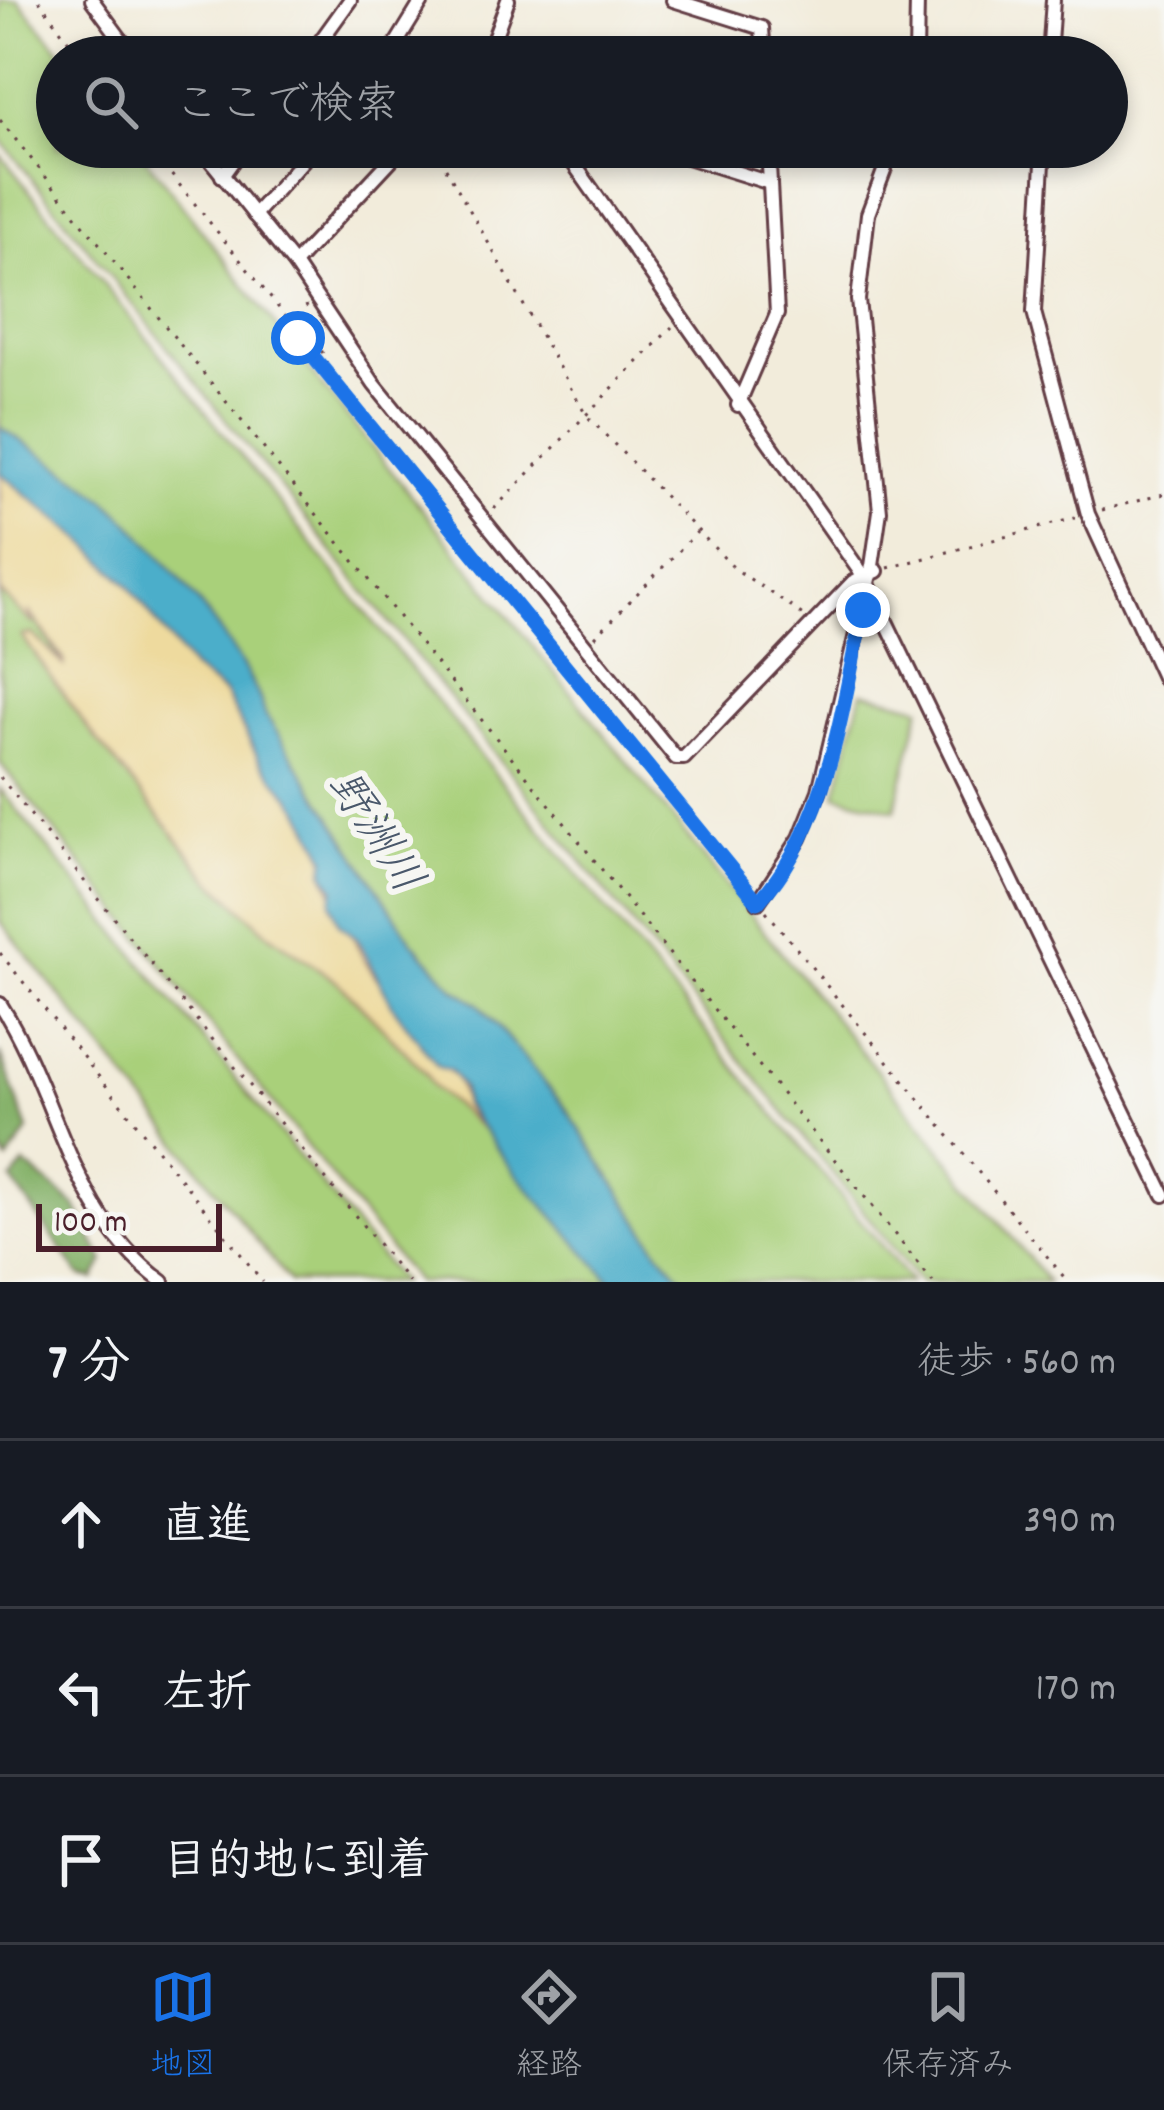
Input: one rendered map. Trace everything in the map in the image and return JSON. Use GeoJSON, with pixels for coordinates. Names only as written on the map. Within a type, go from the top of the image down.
{"type":"FeatureCollection","features":[{"type":"Feature","properties":{"kind":"street"},"geometry":{"type":"LineString","coordinates":[[92,0],[119,36]]}},
{"type":"Feature","properties":{"kind":"street"},"geometry":{"type":"LineString","coordinates":[[327,36],[350,0]]}},
{"type":"Feature","properties":{"kind":"street"},"geometry":{"type":"LineString","coordinates":[[401,36],[423,0]]}},
{"type":"Feature","properties":{"kind":"street"},"geometry":{"type":"LineString","coordinates":[[499,36],[508,0]]}},
{"type":"Feature","properties":{"kind":"street"},"geometry":{"type":"LineString","coordinates":[[673,0],[762,28],[763,36]]}},
{"type":"Feature","properties":{"kind":"street"},"geometry":{"type":"LineString","coordinates":[[916,36],[917,0]]}},
{"type":"Feature","properties":{"kind":"street"},"geometry":{"type":"LineString","coordinates":[[1050,36],[1052,0]]}},
{"type":"Feature","properties":{"kind":"street"},"geometry":{"type":"LineString","coordinates":[[216,168],[294,264],[374,384],[676,758],[684,758],[854,582],[871,575]]}},
{"type":"Feature","properties":{"kind":"street"},"geometry":{"type":"LineString","coordinates":[[222,176],[228,168]]}},
{"type":"Feature","properties":{"kind":"street"},"geometry":{"type":"LineString","coordinates":[[254,215],[296,168]]}},
{"type":"Feature","properties":{"kind":"street"},"geometry":{"type":"LineString","coordinates":[[294,264],[383,168]]}},
{"type":"Feature","properties":{"kind":"street"},"geometry":{"type":"LineString","coordinates":[[577,168],[738,405],[871,575],[1164,1195]]}},
{"type":"Feature","properties":{"kind":"street"},"geometry":{"type":"LineString","coordinates":[[722,168],[770,183]]}},
{"type":"Feature","properties":{"kind":"street"},"geometry":{"type":"LineString","coordinates":[[738,405],[777,314],[769,168]]}},
{"type":"Feature","properties":{"kind":"street"},"geometry":{"type":"LineString","coordinates":[[758,902],[800,838],[819,791],[871,575],[880,511],[858,300],[868,214],[885,168]]}},
{"type":"Feature","properties":{"kind":"street"},"geometry":{"type":"LineString","coordinates":[[1043,168],[1034,312],[1088,514],[1164,679]]}},
{"type":"Feature","properties":{"kind":"street"},"geometry":{"type":"LineString","coordinates":[[0,1004],[15,1028],[48,1114],[117,1244],[163,1282]]}},
{"type":"Feature","properties":{"kind":"path"},"geometry":{"type":"LineString","coordinates":[[39,0],[65,36]]}},
{"type":"Feature","properties":{"kind":"path"},"geometry":{"type":"LineString","coordinates":[[0,121],[36,166]]}},
{"type":"Feature","properties":{"kind":"path"},"geometry":{"type":"LineString","coordinates":[[38,168],[933,1282]]}},
{"type":"Feature","properties":{"kind":"path"},"geometry":{"type":"LineString","coordinates":[[166,168],[1068,1282]]}},
{"type":"Feature","properties":{"kind":"path"},"geometry":{"type":"LineString","coordinates":[[446,168],[584,413],[734,568],[814,623]]}},
{"type":"Feature","properties":{"kind":"path"},"geometry":{"type":"LineString","coordinates":[[299,290],[331,377]]}},
{"type":"Feature","properties":{"kind":"path"},"geometry":{"type":"LineString","coordinates":[[482,521],[682,317]]}},
{"type":"Feature","properties":{"kind":"path"},"geometry":{"type":"LineString","coordinates":[[871,575],[1164,494]]}},
{"type":"Feature","properties":{"kind":"path"},"geometry":{"type":"LineString","coordinates":[[585,647],[698,531]]}},
{"type":"Feature","properties":{"kind":"path"},"geometry":{"type":"LineString","coordinates":[[0,777],[409,1282]]}},
{"type":"Feature","properties":{"kind":"path"},"geometry":{"type":"LineString","coordinates":[[0,953],[263,1282]]}},
{"type":"Feature","properties":{"kind":"green space"},"geometry":{"type":"Polygon","coordinates":[[[0,0],[18,0],[48,36],[36,36],[36,168],[153,168],[320,383],[1048,1282],[920,1282],[0,139],[0,0]]]}},
{"type":"Feature","properties":{"kind":"green space"},"geometry":{"type":"Polygon","coordinates":[[[0,154],[500,780],[911,1282],[686,1282],[660,1253],[567,1110],[479,1004],[455,989],[411,940],[265,714],[239,661],[194,597],[99,495],[0,427],[0,154]]]}},
{"type":"Feature","properties":{"kind":"green space"},"geometry":{"type":"Polygon","coordinates":[[[0,592],[29,620],[29,611],[65,666],[32,634],[23,637],[82,721],[210,879],[269,934],[339,983],[434,1087],[484,1131],[612,1282],[416,1282],[0,763],[0,592]]]}},
{"type":"Feature","properties":{"kind":"green space"},"geometry":{"type":"Polygon","coordinates":[[[862,692],[921,707],[895,810],[836,795],[862,692]]]}},
{"type":"Feature","properties":{"kind":"green space"},"geometry":{"type":"Polygon","coordinates":[[[0,789],[401,1282],[290,1282],[0,921],[0,789]]]}},
{"type":"Feature","properties":{"kind":"green space"},"geometry":{"type":"Polygon","coordinates":[[[0,1052],[28,1130],[8,1161],[0,1151],[0,1052]]]}},
{"type":"Feature","properties":{"kind":"green space"},"geometry":{"type":"Polygon","coordinates":[[[24,1164],[75,1205],[104,1261],[94,1279],[80,1276],[12,1180],[24,1164]]]}},
{"type":"Feature","properties":{"kind":"sand"},"geometry":{"type":"Polygon","coordinates":[[[0,473],[82,539],[130,587],[192,669],[224,693],[260,761],[300,808],[326,858],[324,873],[363,958],[438,1066],[455,1077],[466,1108],[484,1131],[434,1087],[339,983],[269,934],[210,879],[82,721],[22,636],[32,634],[64,665],[64,660],[29,611],[32,623],[0,592],[0,473]]]}},
{"type":"Feature","properties":{"kind":"water"},"geometry":{"type":"Polygon","coordinates":[[[0,427],[100,495],[195,597],[240,661],[265,714],[411,940],[455,989],[479,1004],[567,1110],[660,1253],[686,1282],[612,1282],[515,1173],[464,1104],[463,1088],[450,1070],[438,1067],[394,1008],[357,938],[339,924],[331,902],[335,888],[324,873],[326,857],[300,808],[260,761],[225,693],[192,669],[130,587],[82,539],[0,473],[0,427]]]}},
{"type":"Feature","properties":{"kind":"route"},"geometry":{"type":"LineString","coordinates":[[298,338],[758,902],[800,838],[819,791],[863,610]]}},
{"type":"Feature","properties":{"kind":"water label","name":"野洲川"},"geometry":{"type":"Point","coordinates":[372,834]}}]}
